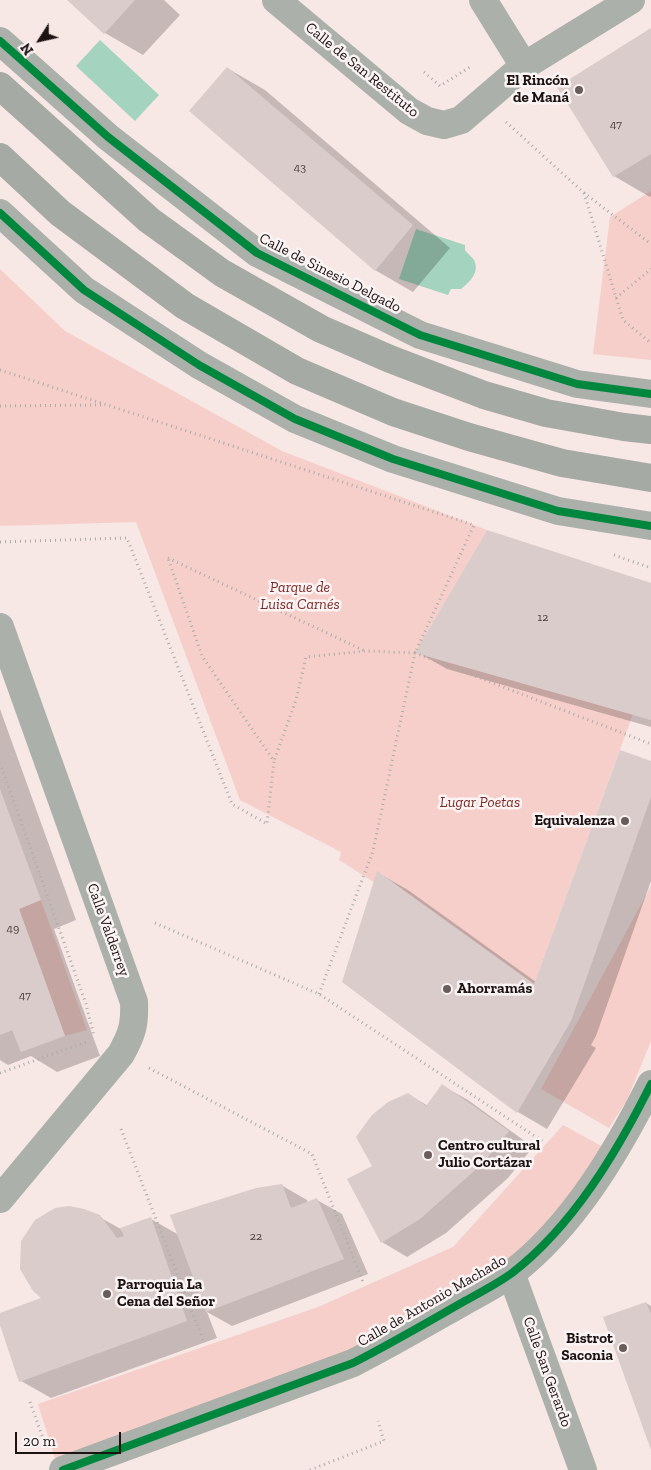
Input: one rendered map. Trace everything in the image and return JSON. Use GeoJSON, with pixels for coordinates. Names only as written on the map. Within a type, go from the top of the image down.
{"type":"FeatureCollection","features":[{"type":"Feature","properties":{"kind":"main road"},"geometry":{"type":"LineString","coordinates":[[0,86],[149,220],[222,273],[320,329],[390,359],[484,395],[546,413],[651,430]]}},
{"type":"Feature","properties":{"kind":"main road"},"geometry":{"type":"LineString","coordinates":[[0,156],[60,212],[185,306],[297,371],[393,412],[469,437],[562,464],[651,478]]}},
{"type":"Feature","properties":{"kind":"street","name":"Calle de San Restituto"},"geometry":{"type":"LineString","coordinates":[[276,0],[409,111],[427,121],[444,125],[461,120],[524,66],[631,0]]}},
{"type":"Feature","properties":{"kind":"street"},"geometry":{"type":"LineString","coordinates":[[483,0],[524,66]]}},
{"type":"Feature","properties":{"kind":"street","name":"Calle de Sinesio Delgado"},"geometry":{"type":"LineString","coordinates":[[0,41],[108,137],[257,253],[420,335],[577,384],[651,394]]}},
{"type":"Feature","properties":{"kind":"street"},"geometry":{"type":"LineString","coordinates":[[0,213],[84,290],[199,365],[295,419],[393,459],[558,511],[651,526]]}},
{"type":"Feature","properties":{"kind":"street","name":"Calle Valderrey"},"geometry":{"type":"LineString","coordinates":[[0,628],[134,1002],[135,1019],[131,1034],[121,1054],[0,1199]]}},
{"type":"Feature","properties":{"kind":"street","name":"Calle de Antonio Machado"},"geometry":{"type":"LineString","coordinates":[[63,1470],[353,1362],[394,1342],[511,1273],[553,1235],[588,1191],[618,1146],[651,1084]]}},
{"type":"Feature","properties":{"kind":"street","name":"Calle San Gerardo"},"geometry":{"type":"LineString","coordinates":[[511,1273],[583,1470]]}},
{"type":"Feature","properties":{"kind":"path"},"geometry":{"type":"LineString","coordinates":[[424,72],[440,86],[470,67]]}},
{"type":"Feature","properties":{"kind":"path"},"geometry":{"type":"LineString","coordinates":[[495,91],[506,122],[584,193],[651,244]]}},
{"type":"Feature","properties":{"kind":"path"},"geometry":{"type":"LineString","coordinates":[[584,193],[623,320],[651,343]]}},
{"type":"Feature","properties":{"kind":"path"},"geometry":{"type":"LineString","coordinates":[[616,298],[651,269]]}},
{"type":"Feature","properties":{"kind":"path"},"geometry":{"type":"LineString","coordinates":[[0,370],[105,406],[474,525],[415,653],[373,851],[319,994]]}},
{"type":"Feature","properties":{"kind":"path"},"geometry":{"type":"LineString","coordinates":[[0,406],[105,406]]}},
{"type":"Feature","properties":{"kind":"path"},"geometry":{"type":"LineString","coordinates":[[0,542],[127,538],[232,804],[267,824],[274,761],[296,700],[306,657],[366,651],[415,653],[651,744]]}},
{"type":"Feature","properties":{"kind":"path"},"geometry":{"type":"LineString","coordinates":[[274,761],[202,656],[168,558],[366,651]]}},
{"type":"Feature","properties":{"kind":"path"},"geometry":{"type":"LineString","coordinates":[[0,763],[86,1004],[94,1039],[90,1045]]}},
{"type":"Feature","properties":{"kind":"path"},"geometry":{"type":"LineString","coordinates":[[155,923],[319,994],[544,1143]]}},
{"type":"Feature","properties":{"kind":"path"},"geometry":{"type":"LineString","coordinates":[[0,1073],[94,1039]]}},
{"type":"Feature","properties":{"kind":"path"},"geometry":{"type":"LineString","coordinates":[[121,1054],[312,1154],[363,1282]]}},
{"type":"Feature","properties":{"kind":"path"},"geometry":{"type":"LineString","coordinates":[[121,1128],[203,1340]]}},
{"type":"Feature","properties":{"kind":"path"},"geometry":{"type":"LineString","coordinates":[[30,1402],[45,1445]]}},
{"type":"Feature","properties":{"kind":"path"},"geometry":{"type":"LineString","coordinates":[[310,1470],[384,1440],[378,1421]]}},
{"type":"Feature","properties":{"kind":"green space"},"geometry":{"type":"Polygon","coordinates":[[[651,191],[651,360],[593,354],[610,217],[651,191]]]}},
{"type":"Feature","properties":{"kind":"green space","name":"Parque de Luisa Carnés"},"geometry":{"type":"Polygon","coordinates":[[[0,269],[65,331],[282,451],[487,530],[416,652],[633,714],[534,984],[339,860],[341,852],[240,800],[136,522],[0,526],[0,269]]]}},
{"type":"Feature","properties":{"kind":"green space"},"geometry":{"type":"Polygon","coordinates":[[[651,886],[651,1041],[627,1100],[609,1128],[541,1089],[651,886]]]}},
{"type":"Feature","properties":{"kind":"green space"},"geometry":{"type":"Polygon","coordinates":[[[41,900],[87,1030],[65,1036],[19,909],[41,900]]]}},
{"type":"Feature","properties":{"kind":"green space"},"geometry":{"type":"Polygon","coordinates":[[[563,1125],[605,1148],[559,1211],[510,1265],[353,1352],[57,1465],[38,1404],[318,1307],[453,1247],[563,1125]]]}},
{"type":"Feature","properties":{"kind":"shaded area"},"geometry":{"type":"Polygon","coordinates":[[[100,40],[159,95],[135,121],[76,66],[100,40]]]}},
{"type":"Feature","properties":{"kind":"shaded area"},"geometry":{"type":"Polygon","coordinates":[[[416,229],[465,245],[465,250],[476,264],[475,273],[471,280],[461,289],[451,289],[448,295],[399,279],[416,229]]]}},
{"type":"Feature","properties":{"kind":"building"},"geometry":{"type":"Polygon","coordinates":[[[67,0],[135,0],[104,34],[67,0]]]}},
{"type":"Feature","properties":{"kind":"building"},"geometry":{"type":"Polygon","coordinates":[[[651,28],[651,154],[613,177],[557,87],[651,28]]]}},
{"type":"Feature","properties":{"kind":"building"},"geometry":{"type":"Polygon","coordinates":[[[227,67],[413,225],[375,271],[189,111],[227,67]]]}},
{"type":"Feature","properties":{"kind":"building"},"geometry":{"type":"Polygon","coordinates":[[[487,530],[651,583],[651,720],[415,653],[487,530]]]}},
{"type":"Feature","properties":{"kind":"building","name":"Ahorramás"},"geometry":{"type":"Polygon","coordinates":[[[620,750],[651,761],[651,797],[571,1021],[517,1113],[342,982],[377,871],[534,984],[620,750]]]}},
{"type":"Feature","properties":{"kind":"building"},"geometry":{"type":"Polygon","coordinates":[[[0,789],[41,900],[19,909],[65,1036],[21,1052],[12,1030],[0,1035],[0,789]]]}},
{"type":"Feature","properties":{"kind":"building","name":"Centro cultural Julio Cortázar"},"geometry":{"type":"Polygon","coordinates":[[[442,1084],[509,1131],[482,1164],[420,1219],[381,1243],[347,1179],[372,1166],[356,1137],[372,1115],[388,1102],[408,1093],[426,1106],[442,1084]]]}},
{"type":"Feature","properties":{"kind":"building"},"geometry":{"type":"Polygon","coordinates":[[[282,1184],[291,1208],[317,1198],[344,1259],[206,1312],[170,1215],[256,1188],[282,1184]]]}},
{"type":"Feature","properties":{"kind":"building","name":"Parroquia La Cena del Señor"},"geometry":{"type":"Polygon","coordinates":[[[69,1206],[100,1215],[117,1238],[124,1236],[120,1228],[151,1217],[187,1321],[19,1382],[0,1325],[0,1313],[41,1298],[33,1291],[20,1269],[21,1241],[35,1220],[55,1208],[69,1206]]]}},
{"type":"Feature","properties":{"kind":"building"},"geometry":{"type":"Polygon","coordinates":[[[646,1302],[651,1314],[651,1450],[603,1317],[646,1302]]]}},
{"type":"Feature","properties":{"kind":"cycle path"},"geometry":{"type":"LineString","coordinates":[[0,41],[108,137],[257,253],[420,335],[577,384],[651,394]]}},
{"type":"Feature","properties":{"kind":"cycle path"},"geometry":{"type":"LineString","coordinates":[[0,213],[84,290],[199,365],[295,419],[393,459],[558,511],[651,526]]}},
{"type":"Feature","properties":{"kind":"cycle path"},"geometry":{"type":"LineString","coordinates":[[63,1470],[353,1363],[506,1277],[534,1254],[574,1210],[624,1136],[651,1084]]}},
{"type":"Feature","properties":{"kind":"place","name":"El Rincón de Maná"},"geometry":{"type":"Point","coordinates":[579,90]}},
{"type":"Feature","properties":{"kind":"place","name":"Equivalenza"},"geometry":{"type":"Point","coordinates":[625,821]}},
{"type":"Feature","properties":{"kind":"place","name":"Ahorramás"},"geometry":{"type":"Point","coordinates":[447,989]}},
{"type":"Feature","properties":{"kind":"place","name":"Centro cultural Julio Cortázar"},"geometry":{"type":"Point","coordinates":[428,1155]}},
{"type":"Feature","properties":{"kind":"place","name":"Parroquia La Cena del Señor"},"geometry":{"type":"Point","coordinates":[107,1294]}},
{"type":"Feature","properties":{"kind":"place","name":"Bistrot Saconia"},"geometry":{"type":"Point","coordinates":[623,1348]}},
{"type":"Feature","properties":{"kind":"park label","name":"Lugar Poetas"},"geometry":{"type":"Point","coordinates":[480,803]}}]}
